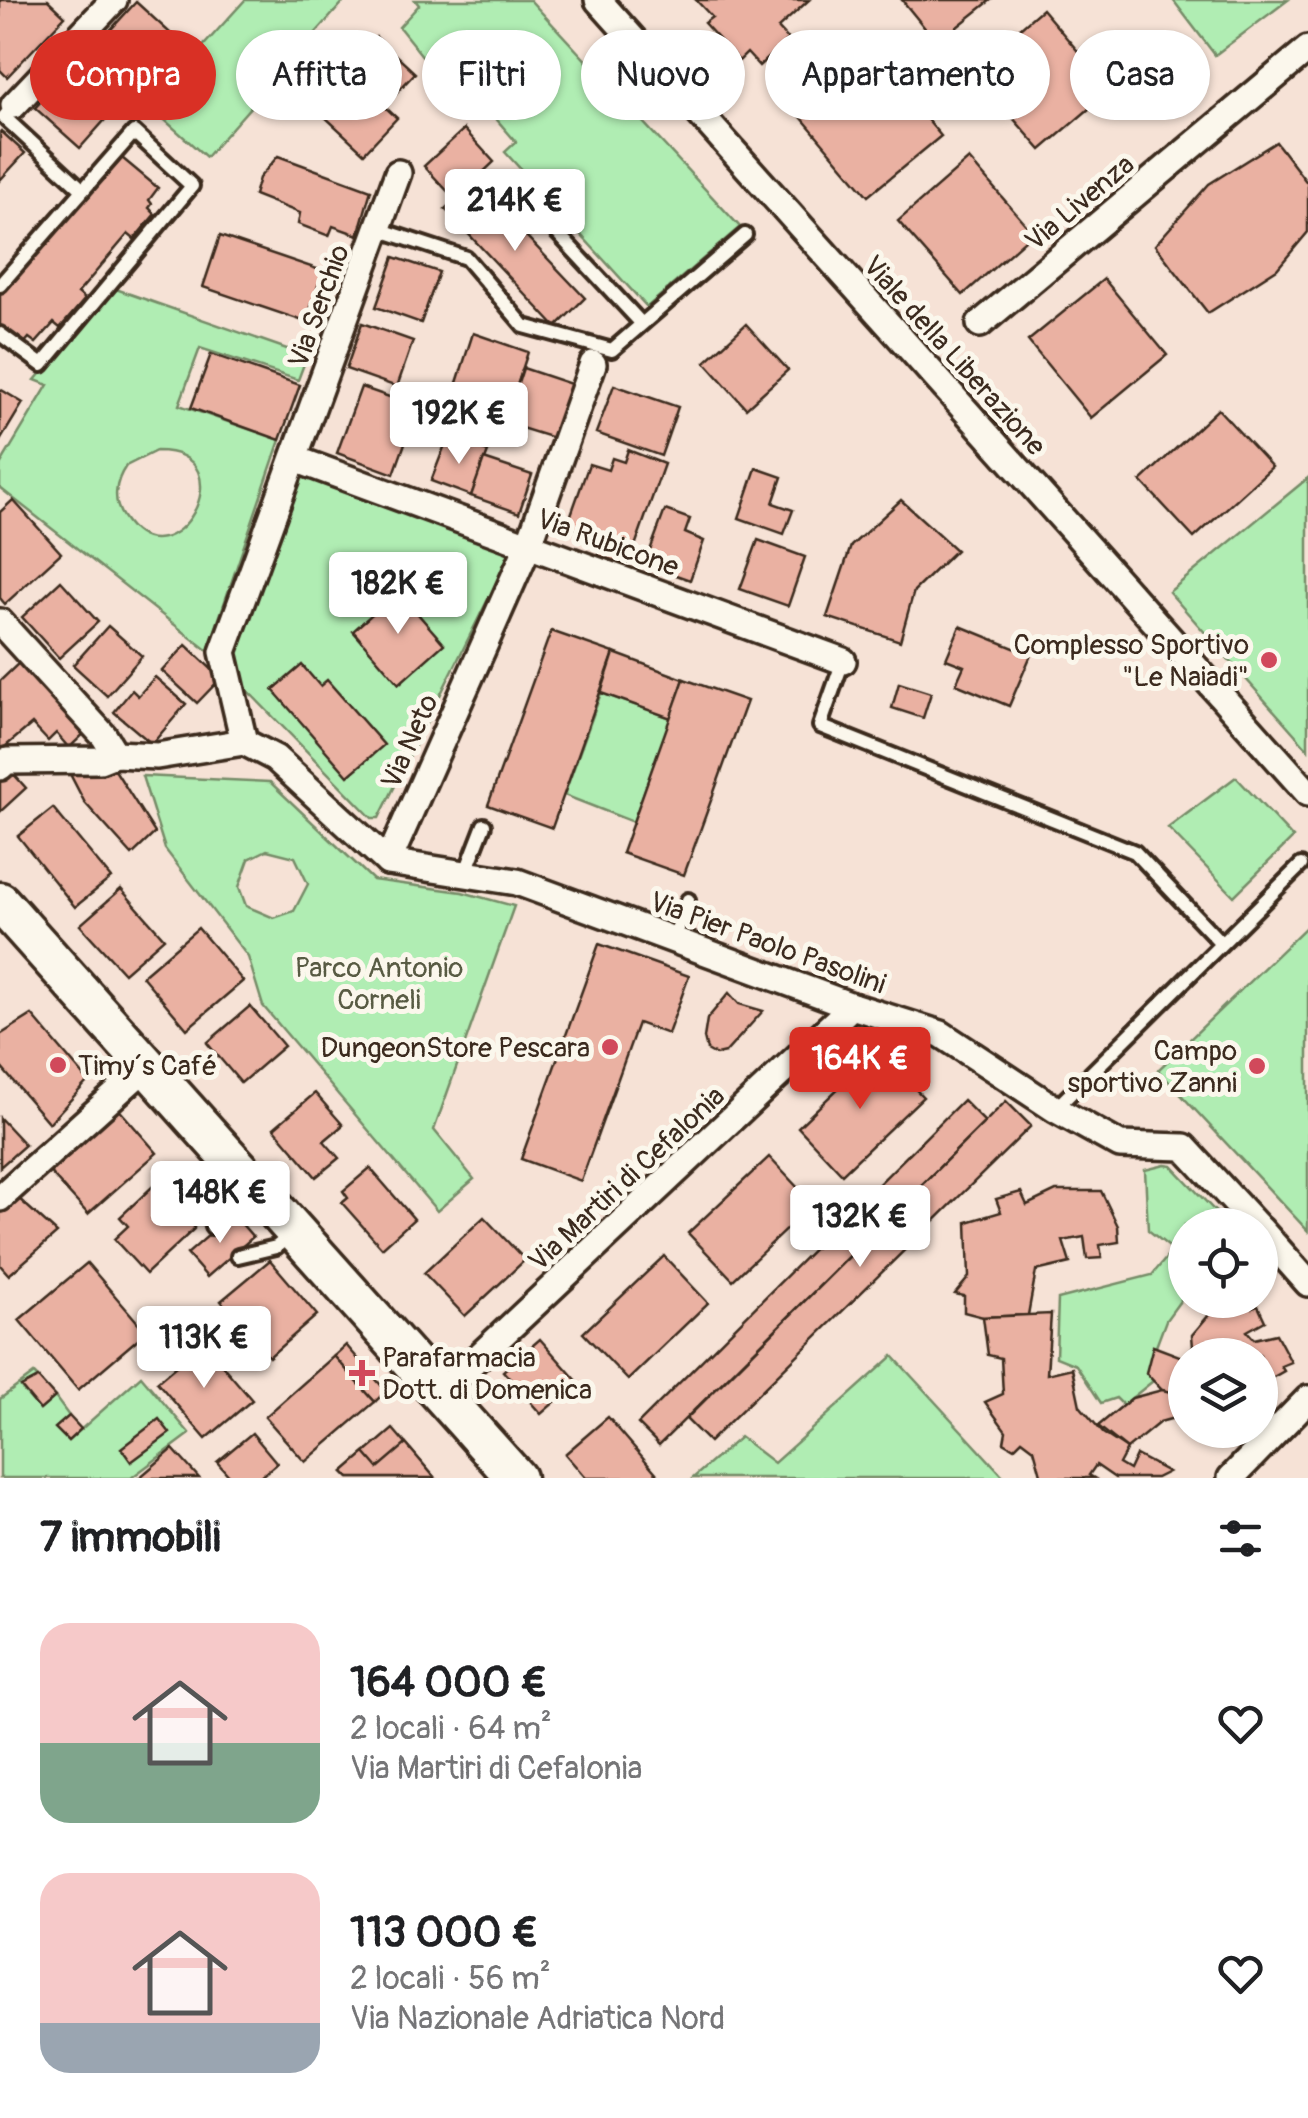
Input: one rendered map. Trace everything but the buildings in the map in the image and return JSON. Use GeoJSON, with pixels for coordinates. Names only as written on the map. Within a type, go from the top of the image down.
{"type":"FeatureCollection","features":[{"type":"Feature","properties":{"kind":"main road"},"geometry":{"type":"LineString","coordinates":[[0,902],[440,1393],[508,1475]]}},
{"type":"Feature","properties":{"kind":"street"},"geometry":{"type":"LineString","coordinates":[[14,105],[114,0]]}},
{"type":"Feature","properties":{"kind":"street","name":"Viale della Liberazione"},"geometry":{"type":"LineString","coordinates":[[598,0],[1308,793]]}},
{"type":"Feature","properties":{"kind":"street","name":"Via Livenza"},"geometry":{"type":"LineString","coordinates":[[980,324],[1308,49]]}},
{"type":"Feature","properties":{"kind":"street","name":"Via Serchio"},"geometry":{"type":"LineString","coordinates":[[244,742],[224,652],[398,173]]}},
{"type":"Feature","properties":{"kind":"street","name":"Via Neto"},"geometry":{"type":"LineString","coordinates":[[388,862],[530,544],[592,364]]}},
{"type":"Feature","properties":{"kind":"street","name":"Via Rubicone"},"geometry":{"type":"LineString","coordinates":[[295,459],[843,661]]}},
{"type":"Feature","properties":{"kind":"street"},"geometry":{"type":"LineString","coordinates":[[0,622],[104,736],[115,754]]}},
{"type":"Feature","properties":{"kind":"street"},"geometry":{"type":"LineString","coordinates":[[0,767],[7,761],[100,760],[115,754],[158,756],[244,742],[276,758],[388,862]]}},
{"type":"Feature","properties":{"kind":"street","name":"Via Pier Paolo Pasolini"},"geometry":{"type":"LineString","coordinates":[[388,862],[516,882],[852,1006],[941,1034],[1054,1108],[1120,1145],[1184,1147],[1240,1208]]}},
{"type":"Feature","properties":{"kind":"street","name":"Via Martiri di Cefalonia"},"geometry":{"type":"LineString","coordinates":[[440,1393],[852,1006]]}},
{"type":"Feature","properties":{"kind":"street"},"geometry":{"type":"LineString","coordinates":[[0,1198],[148,1066]]}},
{"type":"Feature","properties":{"kind":"street","name":"Via Pier Paolo Pasolini"},"geometry":{"type":"LineString","coordinates":[[1278,1249],[1308,1283]]}},
{"type":"Feature","properties":{"kind":"street"},"geometry":{"type":"LineString","coordinates":[[1231,1478],[1308,1399]]}},
{"type":"Feature","properties":{"kind":"lane"},"geometry":{"type":"LineString","coordinates":[[14,105],[4,117],[82,190]]}},
{"type":"Feature","properties":{"kind":"lane"},"geometry":{"type":"LineString","coordinates":[[0,285],[134,132],[192,186],[42,365],[0,334]]}},
{"type":"Feature","properties":{"kind":"lane"},"geometry":{"type":"LineString","coordinates":[[511,183],[641,323]]}},
{"type":"Feature","properties":{"kind":"lane"},"geometry":{"type":"LineString","coordinates":[[378,229],[466,258],[524,326],[612,350],[745,236]]}},
{"type":"Feature","properties":{"kind":"lane"},"geometry":{"type":"LineString","coordinates":[[843,661],[820,726],[1135,852],[1221,944]]}},
{"type":"Feature","properties":{"kind":"lane"},"geometry":{"type":"LineString","coordinates":[[465,874],[484,825]]}},
{"type":"Feature","properties":{"kind":"lane"},"geometry":{"type":"LineString","coordinates":[[1054,1108],[1302,864]]}},
{"type":"Feature","properties":{"kind":"lane"},"geometry":{"type":"LineString","coordinates":[[673,940],[688,900]]}},
{"type":"Feature","properties":{"kind":"lane"},"geometry":{"type":"LineString","coordinates":[[212,1227],[224,1191],[243,1174]]}},
{"type":"Feature","properties":{"kind":"lane"},"geometry":{"type":"LineString","coordinates":[[238,1256],[276,1247],[295,1231]]}},
{"type":"Feature","properties":{"kind":"green space"},"geometry":{"type":"Polygon","coordinates":[[[245,0],[345,0],[318,30],[236,30],[239,120],[206,157],[165,120],[216,120],[216,32],[245,0]]]}},
{"type":"Feature","properties":{"kind":"green space"},"geometry":{"type":"Polygon","coordinates":[[[415,0],[530,0],[558,30],[422,30],[422,56],[399,27],[419,5],[415,0]]]}},
{"type":"Feature","properties":{"kind":"green space"},"geometry":{"type":"Polygon","coordinates":[[[1173,0],[1288,0],[1215,55],[1210,48],[1210,30],[1196,30],[1173,0]]]}},
{"type":"Feature","properties":{"kind":"green space"},"geometry":{"type":"Polygon","coordinates":[[[561,34],[581,55],[581,120],[641,120],[740,227],[647,307],[505,152],[516,142],[497,120],[561,120],[561,34]]]}},
{"type":"Feature","properties":{"kind":"green space"},"geometry":{"type":"Polygon","coordinates":[[[113,288],[307,356],[298,380],[200,348],[179,405],[280,440],[208,651],[0,488],[0,465],[48,385],[35,380],[113,288]],[[156,451],[126,466],[122,472],[117,505],[142,536],[162,538],[180,529],[194,512],[201,492],[198,472],[184,457],[156,451]]]}},
{"type":"Feature","properties":{"kind":"green space"},"geometry":{"type":"Polygon","coordinates":[[[299,473],[512,551],[379,818],[372,818],[243,686],[236,654],[299,473]]]}},
{"type":"Feature","properties":{"kind":"green space","name":"Complesso Sportivo \"Le Naiadi\""},"geometry":{"type":"Polygon","coordinates":[[[1308,478],[1308,749],[1169,592],[1308,478]]]}},
{"type":"Feature","properties":{"kind":"green space"},"geometry":{"type":"Polygon","coordinates":[[[601,693],[671,718],[633,822],[564,795],[601,693]]]}},
{"type":"Feature","properties":{"kind":"green space","name":"Parco Antonio Corneli"},"geometry":{"type":"Polygon","coordinates":[[[142,776],[270,782],[373,880],[462,892],[514,906],[434,1130],[474,1179],[437,1211],[263,1006],[248,957],[165,849],[142,776]],[[267,850],[249,859],[239,887],[246,906],[274,918],[294,911],[308,884],[295,857],[267,850]]]}},
{"type":"Feature","properties":{"kind":"green space"},"geometry":{"type":"Polygon","coordinates":[[[1236,777],[1293,838],[1234,896],[1168,828],[1236,777]]]}},
{"type":"Feature","properties":{"kind":"green space"},"geometry":{"type":"Polygon","coordinates":[[[1308,925],[1308,1231],[1158,1070],[1308,925]]]}},
{"type":"Feature","properties":{"kind":"green space"},"geometry":{"type":"Polygon","coordinates":[[[1172,1166],[1212,1208],[1168,1208],[1168,1246],[1148,1230],[1145,1170],[1172,1166]]]}},
{"type":"Feature","properties":{"kind":"green space"},"geometry":{"type":"Polygon","coordinates":[[[1168,1256],[1168,1317],[1146,1373],[1153,1381],[1123,1405],[1116,1398],[1101,1403],[1076,1365],[1056,1357],[1058,1299],[1152,1275],[1168,1256]]]}},
{"type":"Feature","properties":{"kind":"green space"},"geometry":{"type":"Polygon","coordinates":[[[893,1356],[1005,1478],[693,1478],[740,1437],[774,1463],[893,1356]]]}},
{"type":"Feature","properties":{"kind":"green space"},"geometry":{"type":"Polygon","coordinates":[[[34,1374],[38,1378],[21,1388],[40,1410],[55,1397],[69,1416],[56,1428],[68,1441],[141,1376],[190,1434],[131,1478],[0,1478],[0,1399],[34,1374]]]}},
{"type":"Feature","properties":{"kind":"place","name":"Complesso Sportivo \"Le Naiadi\""},"geometry":{"type":"Point","coordinates":[1269,660]}},
{"type":"Feature","properties":{"kind":"place","name":"DungeonStore Pescara"},"geometry":{"type":"Point","coordinates":[610,1047]}},
{"type":"Feature","properties":{"kind":"place","name":"Timy´s Café"},"geometry":{"type":"Point","coordinates":[58,1065]}},
{"type":"Feature","properties":{"kind":"place","name":"Campo sportivo Zanni"},"geometry":{"type":"Point","coordinates":[1257,1066]}},
{"type":"Feature","properties":{"kind":"place","name":"Parafarmacia Dott. di Domenica"},"geometry":{"type":"Point","coordinates":[362,1373]}}]}
